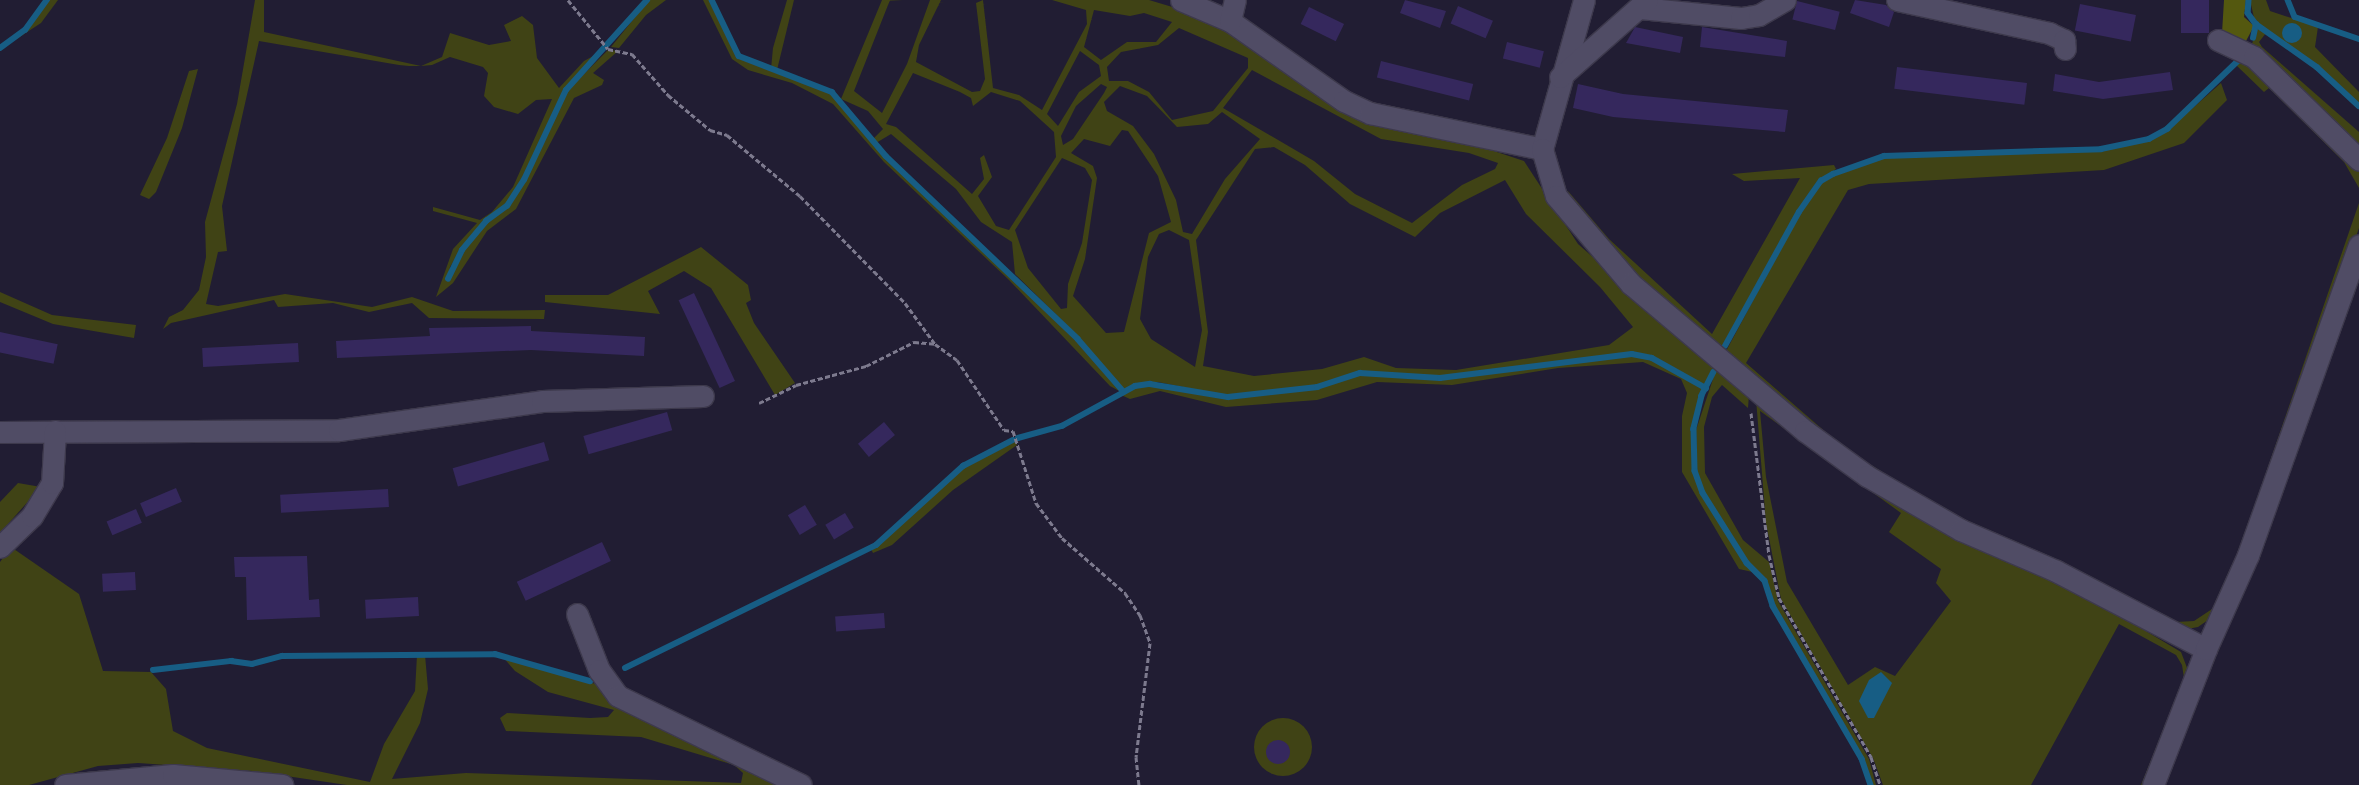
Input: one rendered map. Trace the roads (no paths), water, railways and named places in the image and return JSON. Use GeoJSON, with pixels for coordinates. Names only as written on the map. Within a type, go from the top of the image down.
{"type":"FeatureCollection","features":[{"type":"Feature","properties":{"kind":"street"},"geometry":{"type":"LineString","coordinates":[[1181,0],[1230,21],[1344,101],[1370,113],[1542,149]]}},
{"type":"Feature","properties":{"kind":"street"},"geometry":{"type":"LineString","coordinates":[[1230,21],[1235,0]]}},
{"type":"Feature","properties":{"kind":"street"},"geometry":{"type":"LineString","coordinates":[[1584,0],[1560,77],[1542,149],[1556,196],[1631,284],[1813,437],[1919,509],[2056,571],[2206,649]]}},
{"type":"Feature","properties":{"kind":"street"},"geometry":{"type":"LineString","coordinates":[[1560,77],[1644,4],[1740,18],[1759,15],[1784,0]]}},
{"type":"Feature","properties":{"kind":"street"},"geometry":{"type":"LineString","coordinates":[[1897,0],[2049,33],[2064,40],[2065,49]]}},
{"type":"Feature","properties":{"kind":"street"},"geometry":{"type":"LineString","coordinates":[[2218,40],[2254,57],[2359,160]]}},
{"type":"Feature","properties":{"kind":"street"},"geometry":{"type":"LineString","coordinates":[[2153,785],[2206,649],[2248,555],[2359,245]]}},
{"type":"Feature","properties":{"kind":"street"},"geometry":{"type":"LineString","coordinates":[[0,432],[340,430],[542,401],[703,396]]}},
{"type":"Feature","properties":{"kind":"street"},"geometry":{"type":"LineString","coordinates":[[0,547],[32,516],[52,483],[55,431]]}},
{"type":"Feature","properties":{"kind":"street"},"geometry":{"type":"LineString","coordinates":[[577,614],[600,670],[618,696],[801,785]]}},
{"type":"Feature","properties":{"kind":"street"},"geometry":{"type":"LineString","coordinates":[[65,785],[173,775],[283,785]]}},
{"type":"Feature","properties":{"kind":"water"},"geometry":{"type":"Polygon","coordinates":[[[2292,23],[2299,26],[2302,33],[2299,40],[2292,43],[2285,40],[2282,33],[2285,26],[2292,23]]]}},
{"type":"Feature","properties":{"kind":"water"},"geometry":{"type":"Polygon","coordinates":[[[1881,672],[1892,683],[1874,718],[1868,718],[1859,701],[1869,680],[1881,672]]]}},
{"type":"Feature","properties":{"kind":"waterway"},"geometry":{"type":"LineString","coordinates":[[0,48],[25,30],[47,0]]}},
{"type":"Feature","properties":{"kind":"waterway"},"geometry":{"type":"LineString","coordinates":[[448,279],[462,250],[486,221],[507,206],[524,180],[566,90],[647,0]]}},
{"type":"Feature","properties":{"kind":"waterway"},"geometry":{"type":"LineString","coordinates":[[712,0],[739,56],[832,92],[886,156],[1078,339],[1124,392]]}},
{"type":"Feature","properties":{"kind":"waterway"},"geometry":{"type":"LineString","coordinates":[[2249,0],[2248,13],[2256,24]]}},
{"type":"Feature","properties":{"kind":"waterway"},"geometry":{"type":"LineString","coordinates":[[2288,0],[2295,17],[2359,39]]}},
{"type":"Feature","properties":{"kind":"waterway"},"geometry":{"type":"LineString","coordinates":[[2253,38],[2256,24],[2317,67],[2359,106]]}},
{"type":"Feature","properties":{"kind":"waterway"},"geometry":{"type":"LineString","coordinates":[[1725,346],[1799,212],[1821,181],[1833,174],[1884,156],[2101,149],[2149,139],[2167,129],[2238,61]]}},
{"type":"Feature","properties":{"kind":"waterway"},"geometry":{"type":"LineString","coordinates":[[1018,438],[1062,426],[1135,386],[1150,384],[1228,397],[1317,387],[1360,373],[1440,378],[1632,354],[1652,358],[1706,388]]}},
{"type":"Feature","properties":{"kind":"waterway"},"geometry":{"type":"LineString","coordinates":[[1714,372],[1702,396],[1694,429],[1695,471],[1703,493],[1747,563],[1765,581],[1773,606],[1862,759],[1871,785]]}},
{"type":"Feature","properties":{"kind":"waterway"},"geometry":{"type":"LineString","coordinates":[[625,668],[876,545],[963,466],[1013,440]]}},
{"type":"Feature","properties":{"kind":"waterway"},"geometry":{"type":"LineString","coordinates":[[153,670],[231,661],[252,664],[282,656],[495,654],[590,681]]}}]}
